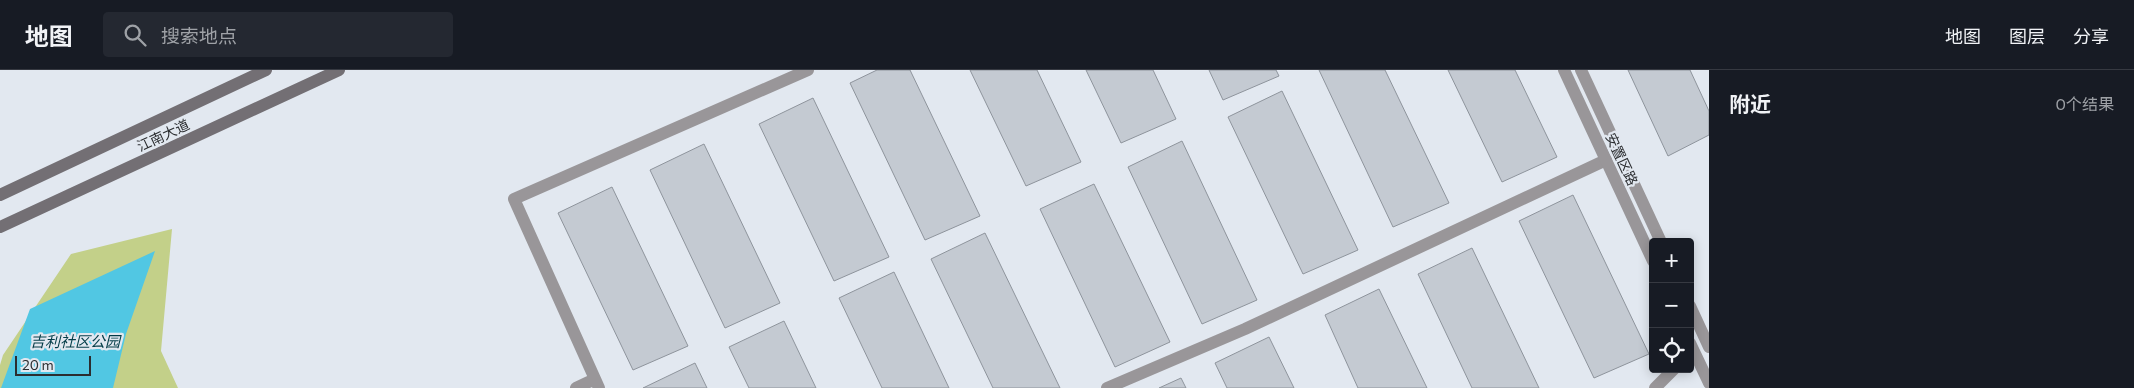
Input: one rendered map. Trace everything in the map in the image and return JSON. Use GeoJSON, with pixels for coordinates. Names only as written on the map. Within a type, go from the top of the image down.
{"type":"FeatureCollection","features":[{"type":"Feature","properties":{"kind":"main road","name":"江南大道"},"geometry":{"type":"LineString","coordinates":[[0,195],[266,70]]}},
{"type":"Feature","properties":{"kind":"main road","name":"江南大道"},"geometry":{"type":"LineString","coordinates":[[0,227],[339,70]]}},
{"type":"Feature","properties":{"kind":"street"},"geometry":{"type":"LineString","coordinates":[[576,388],[597,384],[514,199],[808,70]]}},
{"type":"Feature","properties":{"kind":"street","name":"安置区路"},"geometry":{"type":"LineString","coordinates":[[1564,70],[1649,252]]}},
{"type":"Feature","properties":{"kind":"street","name":"安置区路"},"geometry":{"type":"LineString","coordinates":[[1581,70],[1659,238]]}},
{"type":"Feature","properties":{"kind":"street"},"geometry":{"type":"LineString","coordinates":[[1106,388],[1245,329],[1606,160]]}},
{"type":"Feature","properties":{"kind":"street"},"geometry":{"type":"LineString","coordinates":[[1694,313],[1708,339],[1694,346]]}},
{"type":"Feature","properties":{"kind":"street"},"geometry":{"type":"LineString","coordinates":[[1694,354],[1709,383]]}},
{"type":"Feature","properties":{"kind":"street"},"geometry":{"type":"LineString","coordinates":[[1655,388],[1670,373]]}},
{"type":"Feature","properties":{"kind":"green space"},"geometry":{"type":"Polygon","coordinates":[[[172,229],[161,351],[178,388],[0,388],[0,365],[3,355],[71,254],[172,229]]]}},
{"type":"Feature","properties":{"kind":"water","name":"吉利社区公园"},"geometry":{"type":"Polygon","coordinates":[[[155,251],[126,334],[113,388],[1,388],[30,309],[155,251]]]}},
{"type":"Feature","properties":{"kind":"building"},"geometry":{"type":"Polygon","coordinates":[[[877,70],[910,70],[980,216],[925,240],[850,83],[877,70]]]}},
{"type":"Feature","properties":{"kind":"building"},"geometry":{"type":"Polygon","coordinates":[[[970,70],[1037,70],[1081,162],[1026,186],[970,70]]]}},
{"type":"Feature","properties":{"kind":"building"},"geometry":{"type":"Polygon","coordinates":[[[1086,70],[1153,70],[1176,119],[1121,143],[1086,70]]]}},
{"type":"Feature","properties":{"kind":"building"},"geometry":{"type":"Polygon","coordinates":[[[1209,70],[1276,70],[1279,76],[1223,100],[1209,70]]]}},
{"type":"Feature","properties":{"kind":"building"},"geometry":{"type":"Polygon","coordinates":[[[1319,70],[1385,70],[1449,203],[1393,227],[1319,70]]]}},
{"type":"Feature","properties":{"kind":"building"},"geometry":{"type":"Polygon","coordinates":[[[1448,70],[1515,70],[1557,157],[1502,182],[1448,70]]]}},
{"type":"Feature","properties":{"kind":"building"},"geometry":{"type":"Polygon","coordinates":[[[1628,70],[1690,70],[1709,111],[1709,135],[1668,156],[1628,70]]]}},
{"type":"Feature","properties":{"kind":"building"},"geometry":{"type":"Polygon","coordinates":[[[1282,91],[1358,250],[1303,274],[1228,117],[1282,91]]]}},
{"type":"Feature","properties":{"kind":"building"},"geometry":{"type":"Polygon","coordinates":[[[813,98],[889,257],[834,281],[759,124],[813,98]]]}},
{"type":"Feature","properties":{"kind":"building"},"geometry":{"type":"Polygon","coordinates":[[[1182,141],[1257,300],[1202,324],[1128,167],[1182,141]]]}},
{"type":"Feature","properties":{"kind":"building"},"geometry":{"type":"Polygon","coordinates":[[[704,144],[780,303],[725,328],[650,170],[704,144]]]}},
{"type":"Feature","properties":{"kind":"building"},"geometry":{"type":"Polygon","coordinates":[[[1094,184],[1170,342],[1115,367],[1040,209],[1094,184]]]}},
{"type":"Feature","properties":{"kind":"building"},"geometry":{"type":"Polygon","coordinates":[[[612,187],[688,346],[633,370],[558,213],[612,187]]]}},
{"type":"Feature","properties":{"kind":"building"},"geometry":{"type":"Polygon","coordinates":[[[1573,195],[1649,354],[1594,378],[1519,221],[1573,195]]]}},
{"type":"Feature","properties":{"kind":"building"},"geometry":{"type":"Polygon","coordinates":[[[985,233],[1060,388],[993,388],[931,259],[985,233]]]}},
{"type":"Feature","properties":{"kind":"building"},"geometry":{"type":"Polygon","coordinates":[[[1472,248],[1539,388],[1472,388],[1418,274],[1472,248]]]}},
{"type":"Feature","properties":{"kind":"building"},"geometry":{"type":"Polygon","coordinates":[[[894,272],[949,388],[882,388],[839,298],[894,272]]]}},
{"type":"Feature","properties":{"kind":"building"},"geometry":{"type":"Polygon","coordinates":[[[1379,289],[1427,388],[1358,388],[1325,315],[1379,289]]]}},
{"type":"Feature","properties":{"kind":"building"},"geometry":{"type":"Polygon","coordinates":[[[784,321],[816,388],[749,388],[729,347],[784,321]]]}},
{"type":"Feature","properties":{"kind":"building"},"geometry":{"type":"Polygon","coordinates":[[[1269,337],[1294,388],[1227,388],[1215,363],[1269,337]]]}},
{"type":"Feature","properties":{"kind":"building"},"geometry":{"type":"Polygon","coordinates":[[[695,363],[707,388],[643,388],[695,363]]]}},
{"type":"Feature","properties":{"kind":"building"},"geometry":{"type":"Polygon","coordinates":[[[1181,378],[1186,388],[1159,388],[1181,378]]]}}]}
